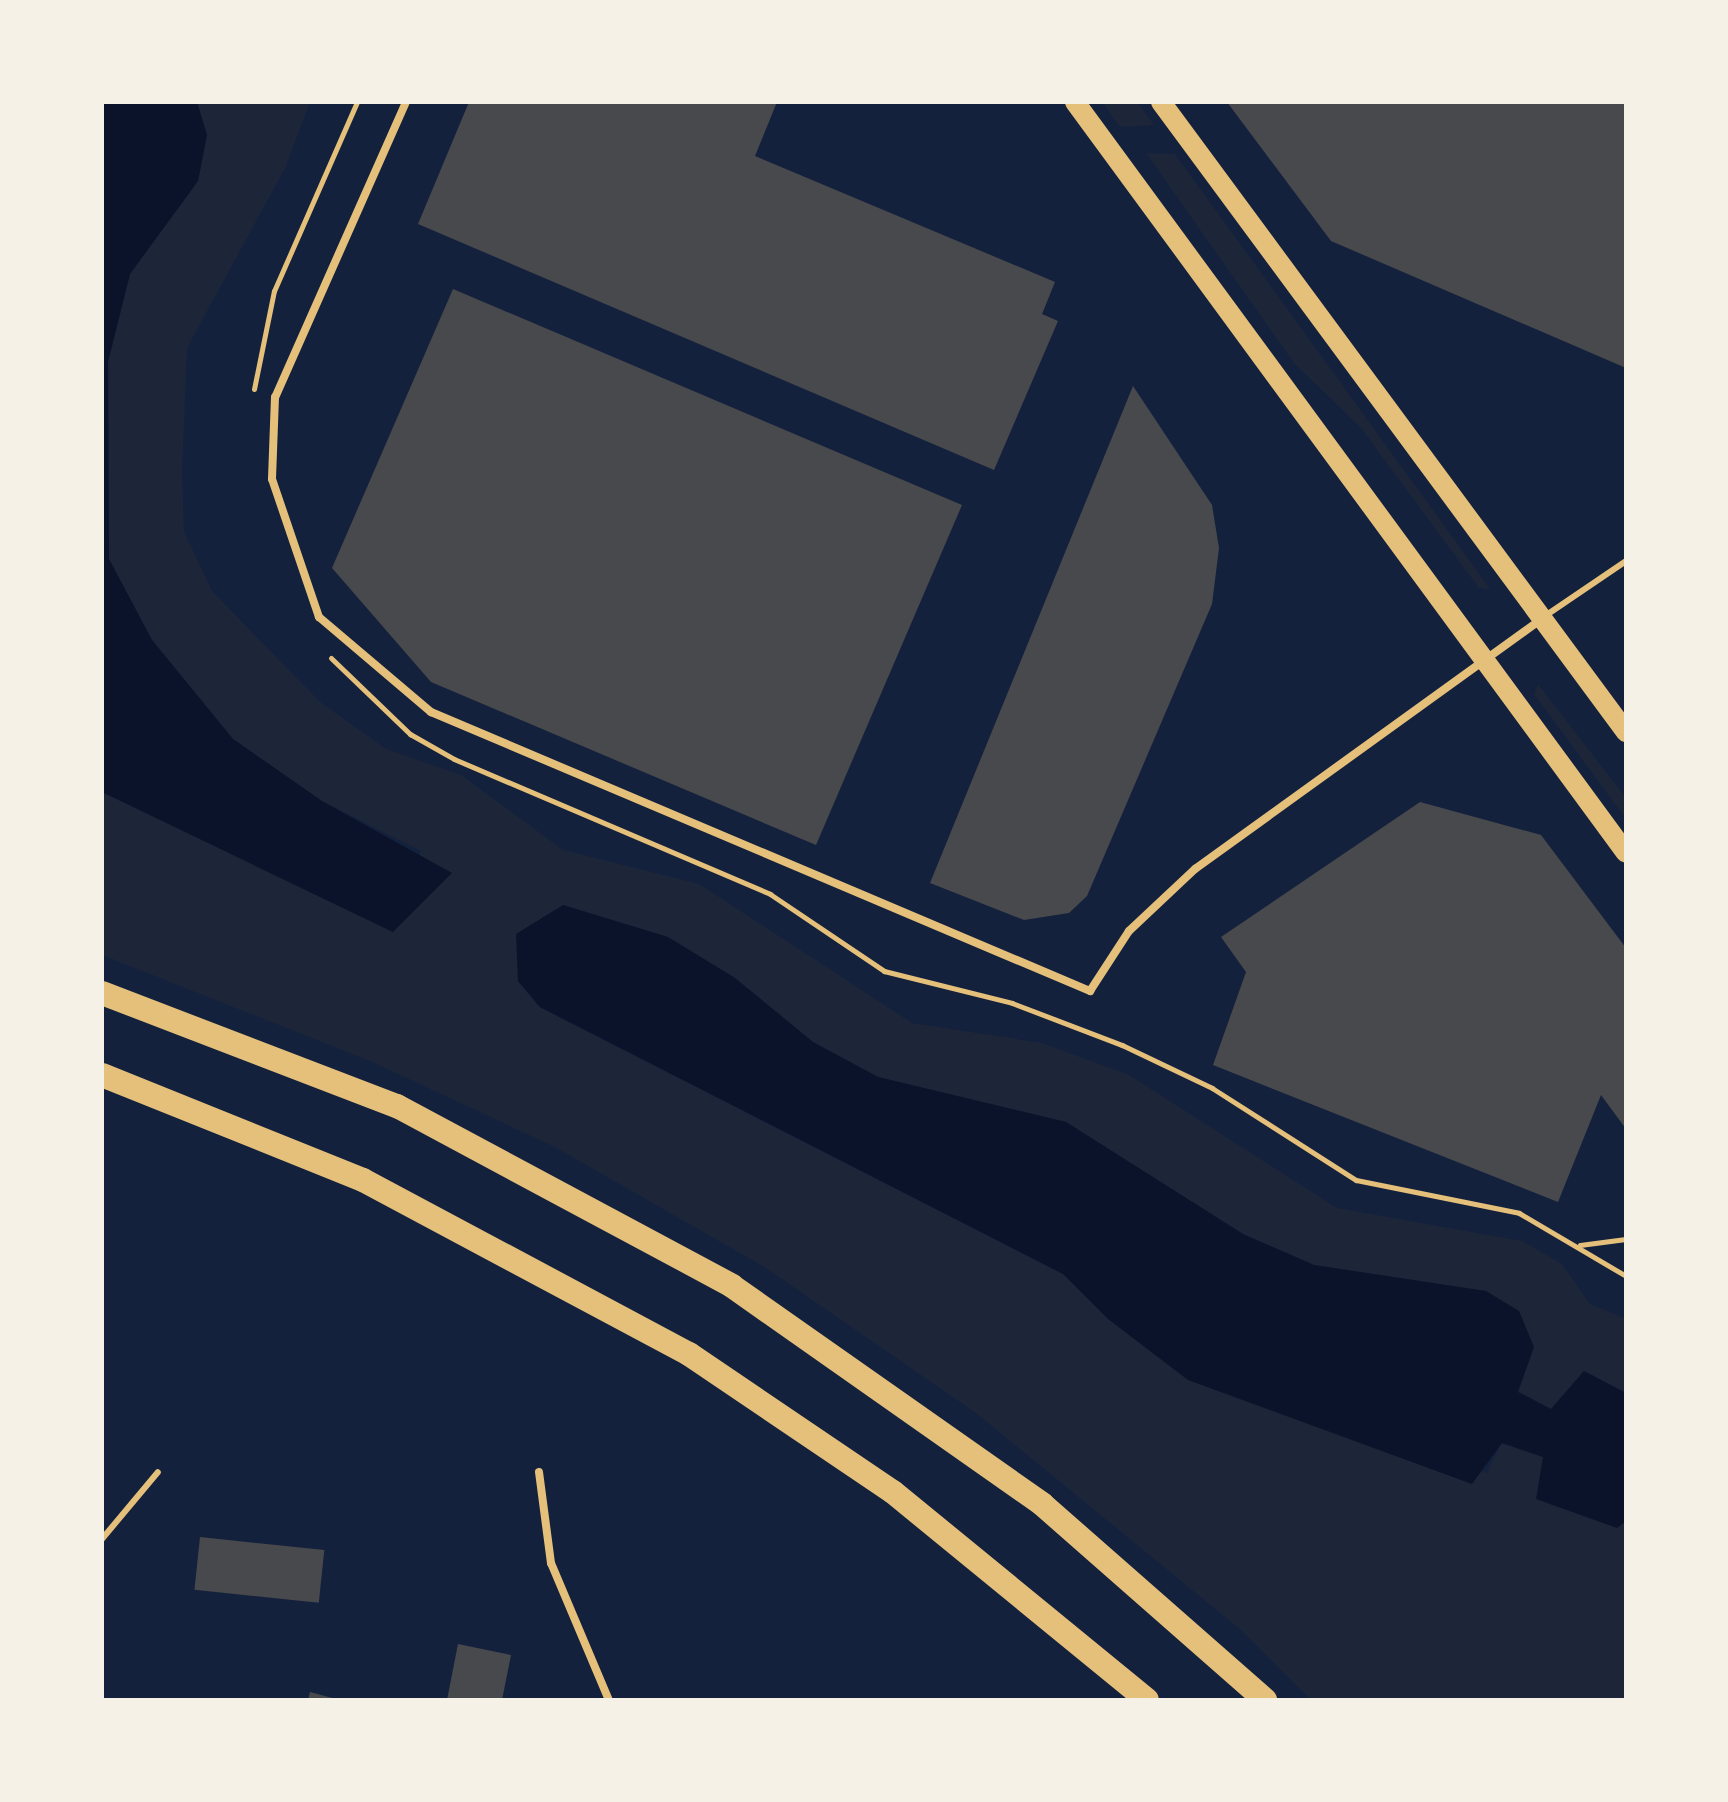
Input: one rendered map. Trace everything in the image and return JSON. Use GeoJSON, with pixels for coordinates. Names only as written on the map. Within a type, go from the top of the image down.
{"type":"FeatureCollection","features":[{"type":"Feature","properties":{"kind":"highway"},"geometry":{"type":"LineString","coordinates":[[102,979],[164,1011],[411,1113],[732,1286],[1042,1504],[1265,1700]]}},
{"type":"Feature","properties":{"kind":"highway"},"geometry":{"type":"LineString","coordinates":[[102,993],[164,1011]]}},
{"type":"Feature","properties":{"kind":"highway"},"geometry":{"type":"LineString","coordinates":[[102,1075],[363,1180],[689,1354],[893,1492],[1147,1700]]}},
{"type":"Feature","properties":{"kind":"main road"},"geometry":{"type":"LineString","coordinates":[[1075,102],[1487,658],[1626,853]]}},
{"type":"Feature","properties":{"kind":"main road"},"geometry":{"type":"LineString","coordinates":[[1161,102],[1626,732]]}},
{"type":"Feature","properties":{"kind":"street"},"geometry":{"type":"LineString","coordinates":[[406,102],[275,397],[272,479],[319,617],[431,712],[1090,991],[1129,931],[1195,869],[1542,618]]}},
{"type":"Feature","properties":{"kind":"street"},"geometry":{"type":"LineString","coordinates":[[539,1472],[551,1563],[609,1700]]}},
{"type":"Feature","properties":{"kind":"lane"},"geometry":{"type":"LineString","coordinates":[[1542,618],[1626,561]]}},
{"type":"Feature","properties":{"kind":"lane"},"geometry":{"type":"LineString","coordinates":[[102,1539],[158,1472]]}},
{"type":"Feature","properties":{"kind":"path"},"geometry":{"type":"LineString","coordinates":[[254,399],[274,291],[357,102]]}},
{"type":"Feature","properties":{"kind":"path"},"geometry":{"type":"LineString","coordinates":[[325,649],[365,695],[432,747],[770,894],[884,971],[1012,1003],[1122,1045],[1212,1088],[1356,1180],[1491,1204],[1575,1244],[1626,1276]]}},
{"type":"Feature","properties":{"kind":"path"},"geometry":{"type":"LineString","coordinates":[[1575,1244],[1626,1239]]}},
{"type":"Feature","properties":{"kind":"shaded area"},"geometry":{"type":"Polygon","coordinates":[[[102,102],[197,102],[207,135],[198,181],[130,274],[108,362],[109,559],[152,640],[233,739],[322,801],[452,873],[393,932],[102,792],[102,102]]]}},
{"type":"Feature","properties":{"kind":"shaded area"},"geometry":{"type":"Polygon","coordinates":[[[197,102],[310,102],[285,168],[187,348],[182,472],[184,532],[212,591],[320,702],[386,749],[461,775],[563,850],[699,884],[912,1023],[1042,1043],[1129,1075],[1337,1208],[1522,1241],[1562,1264],[1590,1304],[1626,1319],[1626,1393],[1584,1371],[1551,1409],[1518,1391],[1486,1291],[1314,1265],[1243,1234],[1066,1122],[878,1077],[813,1042],[735,978],[668,937],[563,905],[518,981],[539,1007],[1063,1274],[1108,1319],[1487,1473],[1501,1443],[1543,1457],[1617,1528],[1626,1521],[1626,1700],[1311,1700],[1241,1630],[976,1413],[766,1268],[555,1147],[370,1061],[102,955],[102,792],[393,932],[421,851],[322,801],[233,739],[152,640],[109,559],[108,362],[130,274],[198,181],[207,135],[197,102]]]}},
{"type":"Feature","properties":{"kind":"shaded area"},"geometry":{"type":"Polygon","coordinates":[[[1102,102],[1137,102],[1154,125],[1120,127],[1102,102]]]}},
{"type":"Feature","properties":{"kind":"shaded area"},"geometry":{"type":"Polygon","coordinates":[[[1146,153],[1175,154],[1490,589],[1479,588],[1361,428],[1294,363],[1146,153]]]}},
{"type":"Feature","properties":{"kind":"shaded area"},"geometry":{"type":"Polygon","coordinates":[[[1538,684],[1626,798],[1626,819],[1534,694],[1538,684]]]}},
{"type":"Feature","properties":{"kind":"shaded area"},"geometry":{"type":"Polygon","coordinates":[[[563,905],[668,937],[735,978],[813,1042],[878,1077],[1066,1122],[1243,1234],[1314,1265],[1486,1291],[1519,1311],[1534,1347],[1518,1392],[1551,1409],[1584,1371],[1626,1393],[1626,1521],[1617,1528],[1536,1499],[1543,1457],[1502,1443],[1472,1484],[1188,1380],[1108,1319],[1063,1274],[540,1007],[518,981],[516,934],[563,905]]]}},
{"type":"Feature","properties":{"kind":"building"},"geometry":{"type":"Polygon","coordinates":[[[469,102],[777,102],[755,156],[1055,282],[1042,314],[1058,321],[994,470],[418,224],[469,102]]]}},
{"type":"Feature","properties":{"kind":"building"},"geometry":{"type":"Polygon","coordinates":[[[1227,102],[1626,102],[1626,368],[1331,241],[1227,102]]]}},
{"type":"Feature","properties":{"kind":"building"},"geometry":{"type":"Polygon","coordinates":[[[453,289],[962,505],[816,845],[431,682],[332,568],[453,289]]]}},
{"type":"Feature","properties":{"kind":"building"},"geometry":{"type":"Polygon","coordinates":[[[1133,386],[1212,505],[1219,548],[1212,604],[1087,896],[1069,913],[1024,920],[930,883],[1133,386]]]}},
{"type":"Feature","properties":{"kind":"building"},"geometry":{"type":"Polygon","coordinates":[[[1420,802],[1541,835],[1626,948],[1626,1129],[1601,1095],[1558,1202],[1213,1065],[1246,972],[1221,937],[1420,802]]]}},
{"type":"Feature","properties":{"kind":"building"},"geometry":{"type":"Polygon","coordinates":[[[200,1537],[324,1550],[319,1603],[194,1590],[200,1537]]]}},
{"type":"Feature","properties":{"kind":"building"},"geometry":{"type":"Polygon","coordinates":[[[458,1644],[511,1655],[502,1700],[447,1700],[458,1644]]]}},
{"type":"Feature","properties":{"kind":"building"},"geometry":{"type":"Polygon","coordinates":[[[310,1692],[336,1699],[336,1700],[308,1700],[310,1692]]]}}]}
